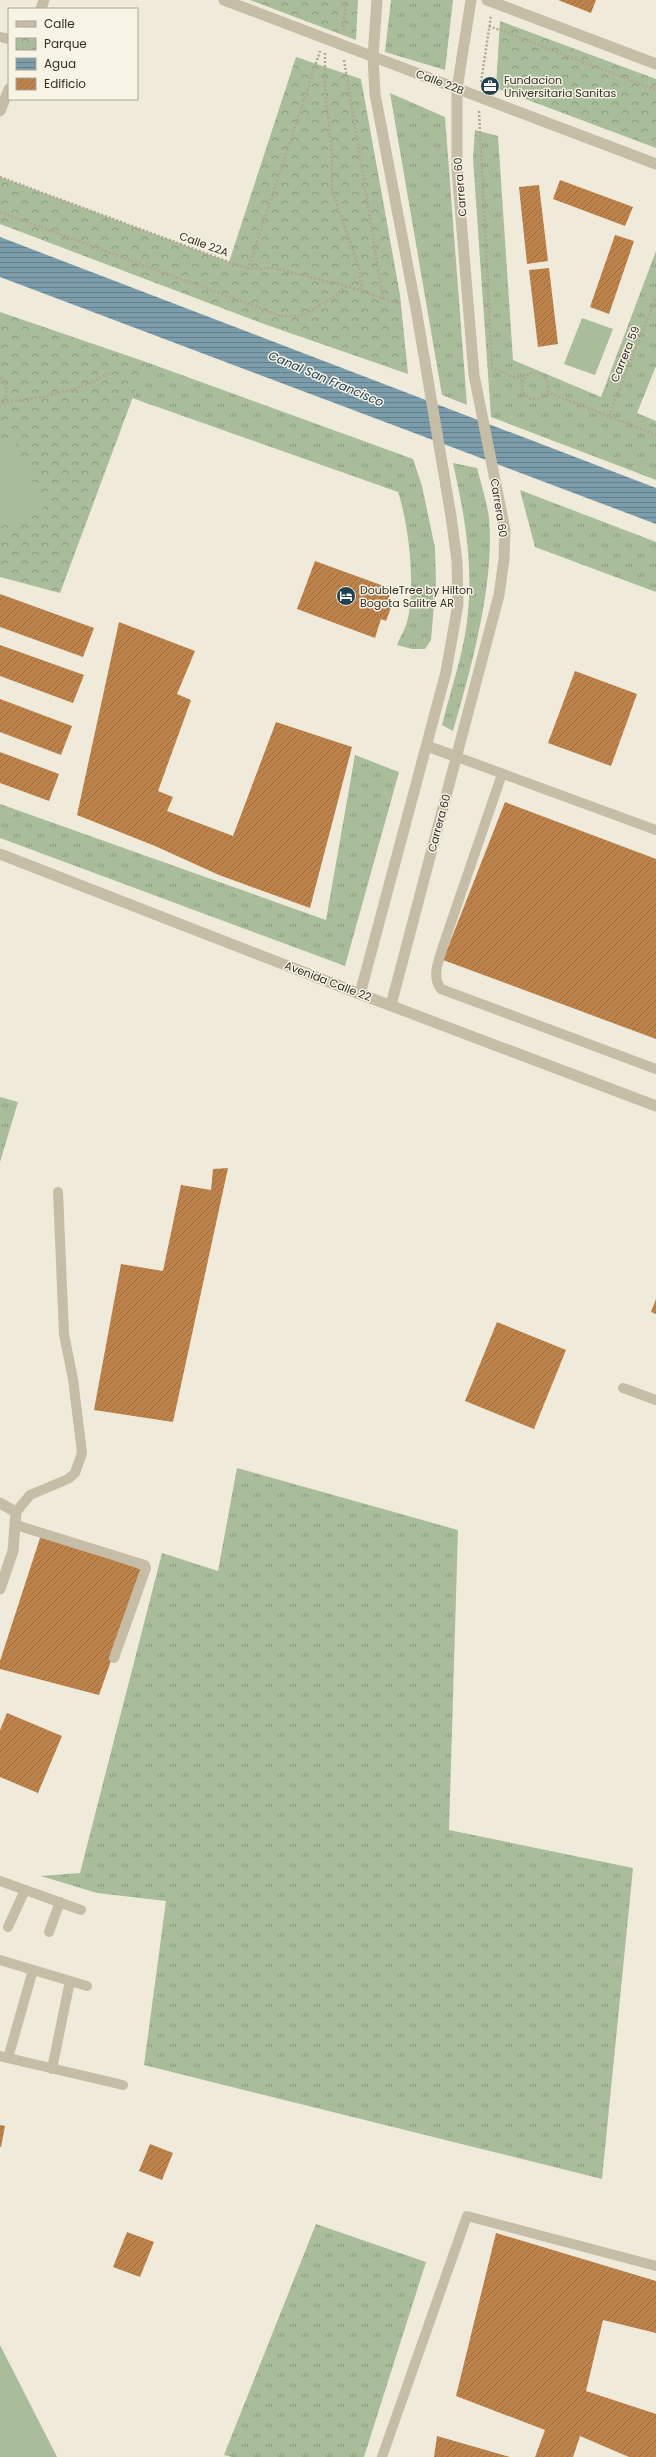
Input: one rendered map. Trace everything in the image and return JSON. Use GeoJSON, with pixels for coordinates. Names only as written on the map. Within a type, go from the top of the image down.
{"type":"FeatureCollection","features":[{"type":"Feature","properties":{"kind":"street","name":"Calle 22B"},"geometry":{"type":"LineString","coordinates":[[224,0],[656,164]]}},
{"type":"Feature","properties":{"kind":"street"},"geometry":{"type":"LineString","coordinates":[[360,994],[446,672],[458,604],[457,561],[443,472],[375,94],[373,57],[377,0]]}},
{"type":"Feature","properties":{"kind":"street","name":"Carrera 60"},"geometry":{"type":"LineString","coordinates":[[391,1005],[500,588],[505,530],[474,375],[457,170],[457,89],[471,0]]}},
{"type":"Feature","properties":{"kind":"street"},"geometry":{"type":"LineString","coordinates":[[490,1],[656,64]]}},
{"type":"Feature","properties":{"kind":"street"},"geometry":{"type":"LineString","coordinates":[[0,111],[8,91]]}},
{"type":"Feature","properties":{"kind":"street"},"geometry":{"type":"LineString","coordinates":[[427,746],[457,757]]}},
{"type":"Feature","properties":{"kind":"street","name":"Avenida Calle 22"},"geometry":{"type":"LineString","coordinates":[[0,854],[360,994],[656,1106]]}},
{"type":"Feature","properties":{"kind":"street"},"geometry":{"type":"LineString","coordinates":[[0,1503],[16,1512],[13,1551],[0,1589]]}},
{"type":"Feature","properties":{"kind":"lane"},"geometry":{"type":"LineString","coordinates":[[457,757],[656,830]]}},
{"type":"Feature","properties":{"kind":"lane"},"geometry":{"type":"LineString","coordinates":[[502,774],[443,946],[435,974],[438,985],[442,990],[656,1068]]}},
{"type":"Feature","properties":{"kind":"lane"},"geometry":{"type":"LineString","coordinates":[[16,1512],[30,1496],[68,1480],[75,1473],[82,1453],[73,1379],[64,1334],[58,1192]]}},
{"type":"Feature","properties":{"kind":"lane"},"geometry":{"type":"LineString","coordinates":[[623,1388],[656,1400]]}},
{"type":"Feature","properties":{"kind":"lane"},"geometry":{"type":"LineString","coordinates":[[16,1525],[145,1565],[114,1658]]}},
{"type":"Feature","properties":{"kind":"lane"},"geometry":{"type":"LineString","coordinates":[[0,1881],[81,1910]]}},
{"type":"Feature","properties":{"kind":"lane"},"geometry":{"type":"LineString","coordinates":[[8,1927],[25,1890]]}},
{"type":"Feature","properties":{"kind":"lane"},"geometry":{"type":"LineString","coordinates":[[49,1932],[60,1902]]}},
{"type":"Feature","properties":{"kind":"lane"},"geometry":{"type":"LineString","coordinates":[[0,1960],[87,1986]]}},
{"type":"Feature","properties":{"kind":"lane"},"geometry":{"type":"LineString","coordinates":[[34,1970],[4,2057],[123,2086]]}},
{"type":"Feature","properties":{"kind":"lane"},"geometry":{"type":"LineString","coordinates":[[52,2069],[70,1981]]}},
{"type":"Feature","properties":{"kind":"lane"},"geometry":{"type":"LineString","coordinates":[[382,2457],[467,2216],[656,2266]]}},
{"type":"Feature","properties":{"kind":"path"},"geometry":{"type":"LineString","coordinates":[[346,0],[342,45],[384,298]]}},
{"type":"Feature","properties":{"kind":"path"},"geometry":{"type":"LineString","coordinates":[[490,1],[489,26],[478,97],[492,368],[523,381]]}},
{"type":"Feature","properties":{"kind":"path"},"geometry":{"type":"LineString","coordinates":[[489,26],[656,90]]}},
{"type":"Feature","properties":{"kind":"path"},"geometry":{"type":"LineString","coordinates":[[248,269],[325,39]]}},
{"type":"Feature","properties":{"kind":"path"},"geometry":{"type":"LineString","coordinates":[[325,39],[332,190],[359,267],[362,291]]}},
{"type":"Feature","properties":{"kind":"path","name":"Calle 22A"},"geometry":{"type":"LineString","coordinates":[[0,178],[248,269],[274,268],[346,286],[406,306]]}},
{"type":"Feature","properties":{"kind":"path"},"geometry":{"type":"LineString","coordinates":[[0,212],[281,316],[304,315],[335,296],[346,286]]}},
{"type":"Feature","properties":{"kind":"path","name":"Carrera 59"},"geometry":{"type":"LineString","coordinates":[[608,416],[656,297]]}},
{"type":"Feature","properties":{"kind":"path"},"geometry":{"type":"LineString","coordinates":[[4,402],[43,398],[74,390],[93,383],[110,372]]}},
{"type":"Feature","properties":{"kind":"path"},"geometry":{"type":"LineString","coordinates":[[541,374],[547,380],[547,392],[541,398],[528,397],[523,390],[523,381],[529,375],[541,374]]}},
{"type":"Feature","properties":{"kind":"path"},"geometry":{"type":"LineString","coordinates":[[0,377],[7,389],[4,402],[0,407]]}},
{"type":"Feature","properties":{"kind":"path"},"geometry":{"type":"LineString","coordinates":[[547,392],[656,436]]}},
{"type":"Feature","properties":{"kind":"green space"},"geometry":{"type":"Polygon","coordinates":[[[250,0],[358,0],[356,40],[250,0]]]}},
{"type":"Feature","properties":{"kind":"green space"},"geometry":{"type":"Polygon","coordinates":[[[391,0],[453,0],[445,70],[385,52],[391,0]]]}},
{"type":"Feature","properties":{"kind":"green space"},"geometry":{"type":"Polygon","coordinates":[[[500,21],[656,79],[656,148],[496,88],[500,21]]]}},
{"type":"Feature","properties":{"kind":"green space"},"geometry":{"type":"Polygon","coordinates":[[[296,57],[361,79],[400,295],[408,374],[264,324],[0,224],[0,177],[229,262],[296,57]]]}},
{"type":"Feature","properties":{"kind":"green space"},"geometry":{"type":"Polygon","coordinates":[[[390,93],[445,117],[467,405],[442,395],[390,93]]]}},
{"type":"Feature","properties":{"kind":"green space"},"geometry":{"type":"Polygon","coordinates":[[[475,130],[498,136],[513,360],[601,397],[656,251],[656,366],[637,413],[656,421],[656,480],[491,417],[473,158],[475,130]]]}},
{"type":"Feature","properties":{"kind":"green space"},"geometry":{"type":"Polygon","coordinates":[[[0,312],[146,362],[60,593],[0,577],[0,312]]]}},
{"type":"Feature","properties":{"kind":"green space"},"geometry":{"type":"Polygon","coordinates":[[[582,318],[613,329],[595,375],[564,364],[582,318]]]}},
{"type":"Feature","properties":{"kind":"green space"},"geometry":{"type":"Polygon","coordinates":[[[146,362],[413,459],[422,486],[435,548],[436,582],[431,640],[425,649],[412,649],[397,645],[407,622],[411,592],[408,538],[398,492],[132,398],[146,362]]]}},
{"type":"Feature","properties":{"kind":"green space"},"geometry":{"type":"Polygon","coordinates":[[[13,437],[44,508],[0,527],[0,443],[13,437]]]}},
{"type":"Feature","properties":{"kind":"green space"},"geometry":{"type":"Polygon","coordinates":[[[453,463],[477,468],[488,512],[490,543],[485,598],[480,626],[453,731],[442,725],[464,640],[468,612],[469,575],[464,518],[453,463]]]}},
{"type":"Feature","properties":{"kind":"green space"},"geometry":{"type":"Polygon","coordinates":[[[520,490],[656,542],[656,592],[535,547],[520,490]]]}},
{"type":"Feature","properties":{"kind":"green space"},"geometry":{"type":"Polygon","coordinates":[[[355,755],[399,772],[345,966],[0,838],[0,804],[326,920],[355,755]]]}},
{"type":"Feature","properties":{"kind":"green space"},"geometry":{"type":"Polygon","coordinates":[[[0,1097],[18,1102],[0,1162],[0,1097]]]}},
{"type":"Feature","properties":{"kind":"green space"},"geometry":{"type":"Polygon","coordinates":[[[237,1468],[458,1530],[449,1830],[633,1868],[602,2179],[144,2065],[166,1901],[97,1893],[41,1876],[80,1873],[162,1553],[218,1571],[237,1468]]]}},
{"type":"Feature","properties":{"kind":"green space"},"geometry":{"type":"Polygon","coordinates":[[[316,2224],[426,2262],[364,2457],[232,2457],[224,2455],[316,2224]]]}},
{"type":"Feature","properties":{"kind":"green space"},"geometry":{"type":"Polygon","coordinates":[[[0,2345],[57,2457],[0,2457],[0,2345]]]}},
{"type":"Feature","properties":{"kind":"water","name":"Canal San Francisco"},"geometry":{"type":"Polygon","coordinates":[[[0,237],[656,488],[656,524],[0,277],[0,237]]]}},
{"type":"Feature","properties":{"kind":"building"},"geometry":{"type":"Polygon","coordinates":[[[558,0],[596,0],[591,13],[558,0]]]}},
{"type":"Feature","properties":{"kind":"building"},"geometry":{"type":"Polygon","coordinates":[[[560,180],[633,207],[625,226],[553,199],[560,180]]]}},
{"type":"Feature","properties":{"kind":"building"},"geometry":{"type":"Polygon","coordinates":[[[539,185],[548,261],[527,264],[519,187],[539,185]]]}},
{"type":"Feature","properties":{"kind":"building"},"geometry":{"type":"Polygon","coordinates":[[[615,235],[634,241],[609,314],[590,307],[615,235]]]}},
{"type":"Feature","properties":{"kind":"building"},"geometry":{"type":"Polygon","coordinates":[[[549,268],[558,344],[538,347],[529,270],[549,268]]]}},
{"type":"Feature","properties":{"kind":"building","name":"DoubleTree by Hilton Bogota Salitre AR"},"geometry":{"type":"Polygon","coordinates":[[[315,561],[392,589],[387,603],[392,605],[386,621],[381,619],[375,638],[297,609],[315,561]]]}},
{"type":"Feature","properties":{"kind":"building"},"geometry":{"type":"Polygon","coordinates":[[[0,594],[94,628],[83,657],[0,627],[0,594]]]}},
{"type":"Feature","properties":{"kind":"building"},"geometry":{"type":"Polygon","coordinates":[[[119,622],[195,651],[177,694],[191,700],[158,791],[173,797],[167,811],[233,836],[276,722],[352,747],[310,908],[219,875],[155,846],[77,815],[119,622]]]}},
{"type":"Feature","properties":{"kind":"building"},"geometry":{"type":"Polygon","coordinates":[[[0,645],[84,675],[73,703],[0,676],[0,645]]]}},
{"type":"Feature","properties":{"kind":"building"},"geometry":{"type":"Polygon","coordinates":[[[575,671],[637,694],[611,766],[548,743],[575,671]]]}},
{"type":"Feature","properties":{"kind":"building"},"geometry":{"type":"Polygon","coordinates":[[[0,699],[72,726],[61,755],[0,732],[0,699]]]}},
{"type":"Feature","properties":{"kind":"building"},"geometry":{"type":"Polygon","coordinates":[[[0,752],[59,774],[49,801],[0,783],[0,752]]]}},
{"type":"Feature","properties":{"kind":"building"},"geometry":{"type":"Polygon","coordinates":[[[505,802],[656,859],[656,1039],[443,960],[505,802]]]}},
{"type":"Feature","properties":{"kind":"building"},"geometry":{"type":"Polygon","coordinates":[[[228,1168],[173,1422],[94,1410],[121,1264],[163,1271],[181,1185],[211,1190],[213,1169],[228,1168]]]}},
{"type":"Feature","properties":{"kind":"building"},"geometry":{"type":"Polygon","coordinates":[[[656,1299],[656,1314],[651,1312],[656,1299]]]}},
{"type":"Feature","properties":{"kind":"building"},"geometry":{"type":"Polygon","coordinates":[[[497,1322],[566,1350],[534,1429],[465,1401],[497,1322]]]}},
{"type":"Feature","properties":{"kind":"building"},"geometry":{"type":"Polygon","coordinates":[[[41,1535],[143,1570],[99,1695],[0,1669],[0,1661],[41,1535]]]}},
{"type":"Feature","properties":{"kind":"building"},"geometry":{"type":"Polygon","coordinates":[[[7,1713],[62,1736],[38,1793],[0,1777],[0,1730],[7,1713]]]}},
{"type":"Feature","properties":{"kind":"building"},"geometry":{"type":"Polygon","coordinates":[[[0,2125],[5,2126],[1,2147],[0,2147],[0,2125]]]}},
{"type":"Feature","properties":{"kind":"building"},"geometry":{"type":"Polygon","coordinates":[[[150,2144],[173,2153],[162,2180],[139,2171],[150,2144]]]}},
{"type":"Feature","properties":{"kind":"building"},"geometry":{"type":"Polygon","coordinates":[[[127,2232],[154,2242],[140,2277],[113,2267],[127,2232]]]}},
{"type":"Feature","properties":{"kind":"building"},"geometry":{"type":"Polygon","coordinates":[[[496,2233],[656,2281],[656,2333],[603,2320],[586,2391],[656,2414],[656,2457],[629,2457],[580,2436],[573,2457],[535,2457],[545,2430],[456,2396],[496,2233]]]}},
{"type":"Feature","properties":{"kind":"building"},"geometry":{"type":"Polygon","coordinates":[[[437,2436],[510,2457],[434,2457],[437,2436]]]}},
{"type":"Feature","properties":{"kind":"place","name":"Fundacion Universitaria Sanitas"},"geometry":{"type":"Point","coordinates":[490,86]}},
{"type":"Feature","properties":{"kind":"place","name":"DoubleTree by Hilton Bogota Salitre AR"},"geometry":{"type":"Point","coordinates":[346,596]}}]}
